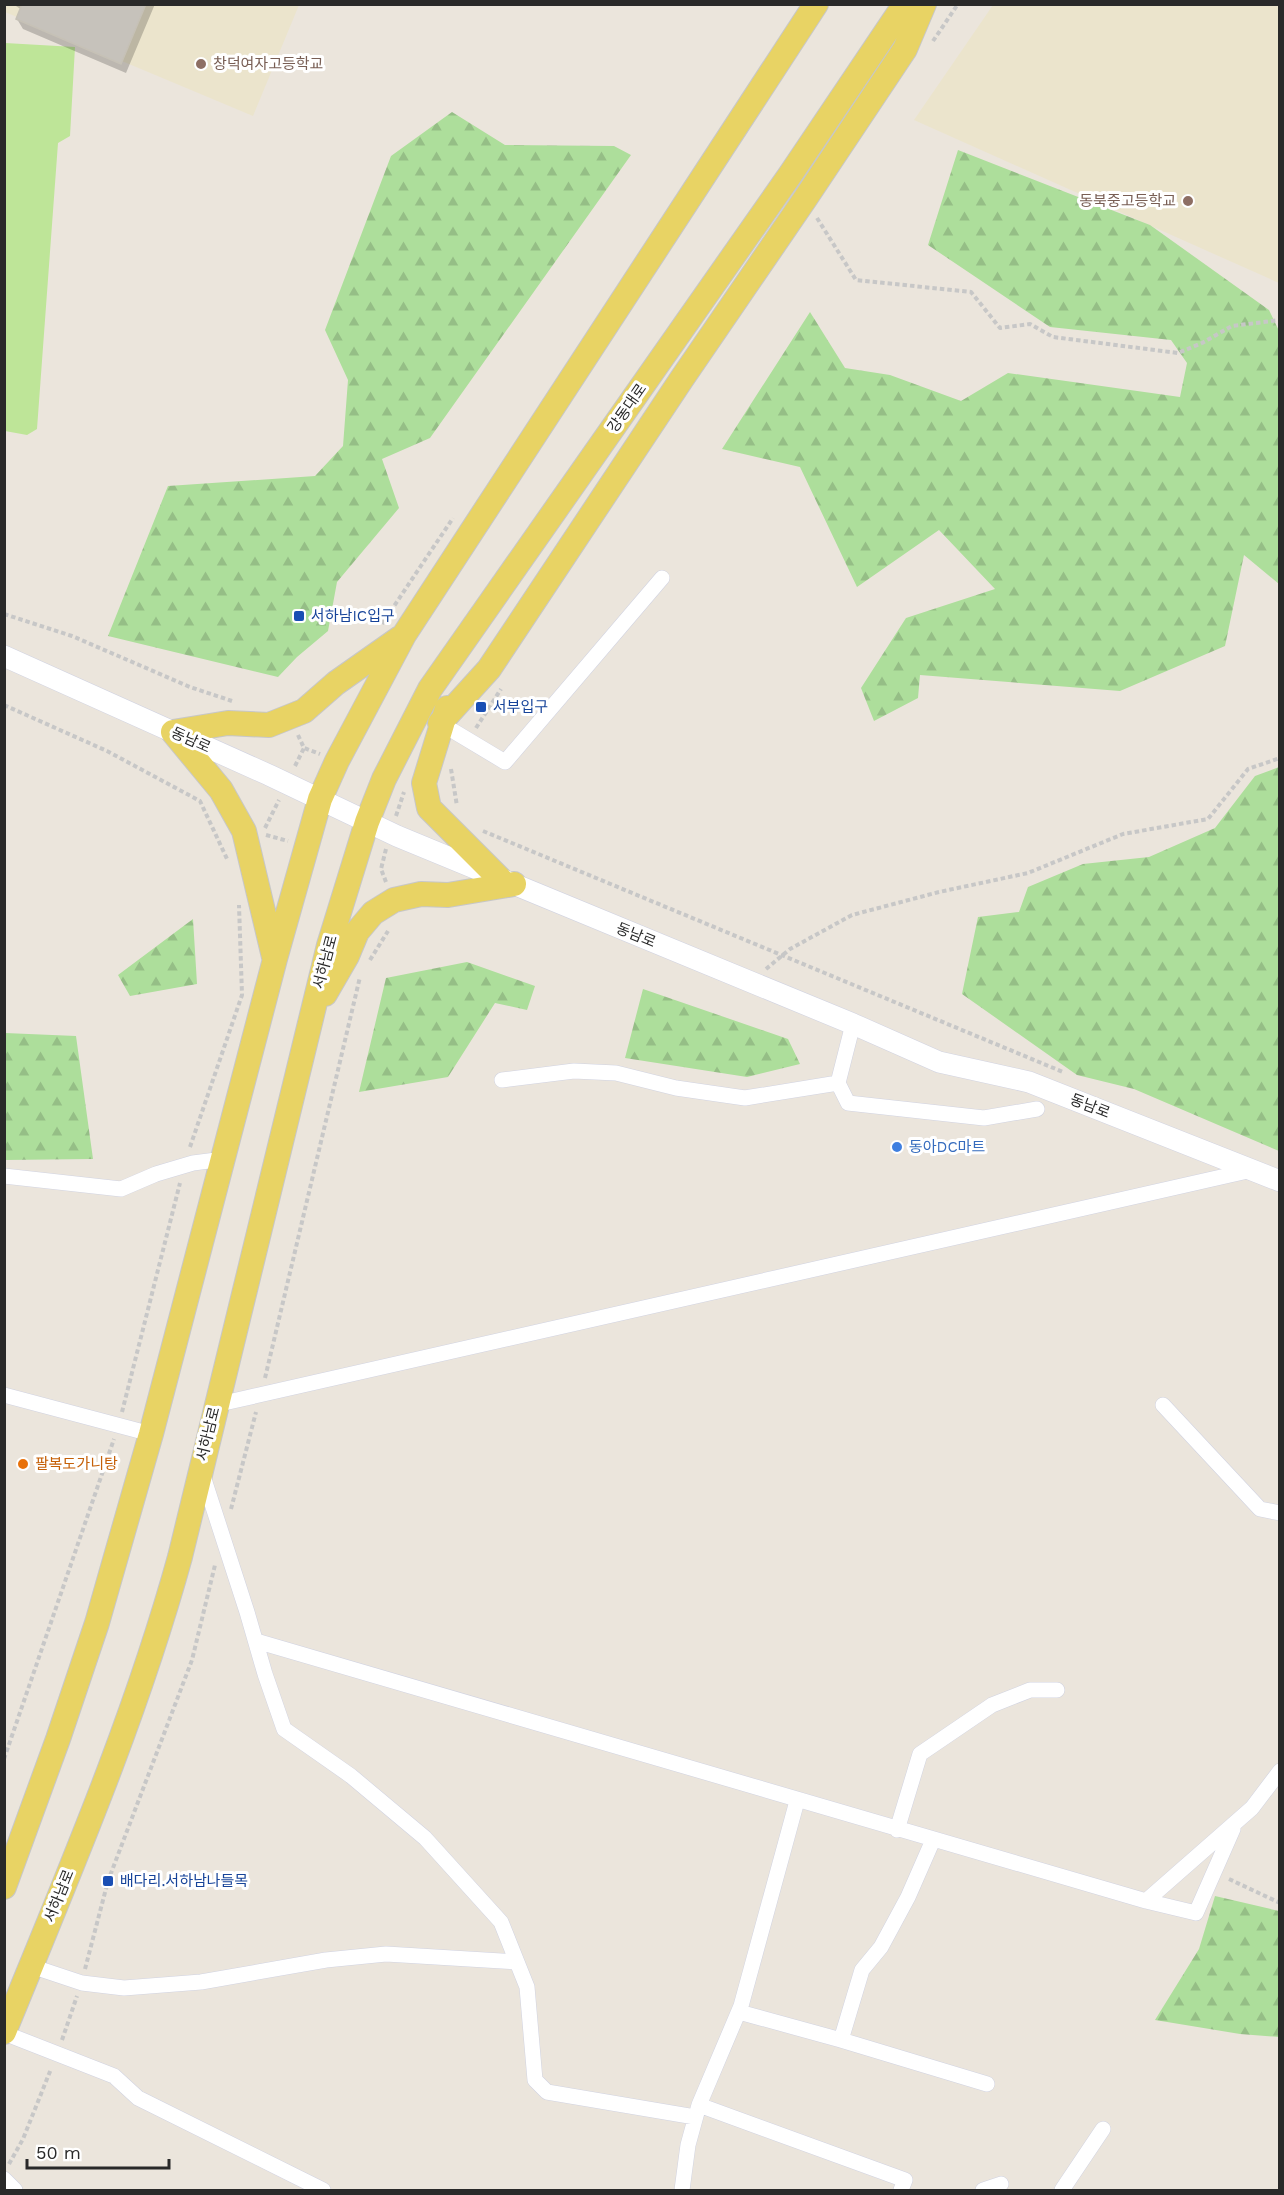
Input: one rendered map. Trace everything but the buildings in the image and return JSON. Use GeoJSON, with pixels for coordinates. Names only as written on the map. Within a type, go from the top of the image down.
{"type":"FeatureCollection","features":[{"type":"Feature","properties":{"kind":"main road"},"geometry":{"type":"LineString","coordinates":[[4,1887],[58,1740],[97,1623],[151,1434],[275,959],[320,799],[337,761],[404,635],[816,4]]}},
{"type":"Feature","properties":{"kind":"main road"},"geometry":{"type":"LineString","coordinates":[[889,28],[895,4]]}},
{"type":"Feature","properties":{"kind":"main road","name":"강동대로"},"geometry":{"type":"LineString","coordinates":[[367,822],[384,779],[430,689],[790,175],[905,4]]}},
{"type":"Feature","properties":{"kind":"main road"},"geometry":{"type":"LineString","coordinates":[[440,723],[489,669],[681,380],[806,199],[905,49],[924,4]]}},
{"type":"Feature","properties":{"kind":"main road"},"geometry":{"type":"LineString","coordinates":[[489,605],[440,723],[424,783],[429,808],[507,882]]}},
{"type":"Feature","properties":{"kind":"main road"},"geometry":{"type":"LineString","coordinates":[[173,732],[228,723],[269,725],[304,711],[336,683],[404,635]]}},
{"type":"Feature","properties":{"kind":"main road","name":"동남로"},"geometry":{"type":"LineString","coordinates":[[4,656],[367,822],[939,1062],[1029,1082],[1280,1181]]}},
{"type":"Feature","properties":{"kind":"main road"},"geometry":{"type":"LineString","coordinates":[[173,732],[221,790],[244,831],[275,959]]}},
{"type":"Feature","properties":{"kind":"main road","name":"서하남로"},"geometry":{"type":"LineString","coordinates":[[4,2032],[132,1712],[160,1630],[180,1557],[215,1405],[329,945],[367,822]]}},
{"type":"Feature","properties":{"kind":"main road"},"geometry":{"type":"LineString","coordinates":[[311,1017],[347,956],[357,932],[373,914],[393,900],[421,894],[448,895],[507,882]]}},
{"type":"Feature","properties":{"kind":"street"},"geometry":{"type":"LineString","coordinates":[[440,723],[505,762],[662,578]]}},
{"type":"Feature","properties":{"kind":"street"},"geometry":{"type":"LineString","coordinates":[[853,1024],[838,1083],[848,1103],[984,1118],[1037,1109]]}},
{"type":"Feature","properties":{"kind":"street"},"geometry":{"type":"LineString","coordinates":[[502,1080],[574,1071],[616,1074],[676,1088],[745,1098],[838,1083]]}},
{"type":"Feature","properties":{"kind":"street"},"geometry":{"type":"LineString","coordinates":[[4,1176],[121,1189],[156,1174],[224,1159]]}},
{"type":"Feature","properties":{"kind":"street"},"geometry":{"type":"LineString","coordinates":[[215,1405],[1252,1170]]}},
{"type":"Feature","properties":{"kind":"street"},"geometry":{"type":"LineString","coordinates":[[4,1395],[151,1434]]}},
{"type":"Feature","properties":{"kind":"street"},"geometry":{"type":"LineString","coordinates":[[1163,1405],[1260,1509],[1280,1513]]}},
{"type":"Feature","properties":{"kind":"street"},"geometry":{"type":"LineString","coordinates":[[200,1467],[284,1729],[351,1776],[425,1838],[501,1922],[527,1986],[535,2080],[547,2092],[697,2111],[905,2180],[901,2190]]}},
{"type":"Feature","properties":{"kind":"street"},"geometry":{"type":"LineString","coordinates":[[256,1641],[897,1830],[1146,1901],[1196,1913],[1235,1823]]}},
{"type":"Feature","properties":{"kind":"street"},"geometry":{"type":"LineString","coordinates":[[897,1830],[920,1754],[992,1705],[1030,1690],[1057,1690]]}},
{"type":"Feature","properties":{"kind":"street"},"geometry":{"type":"LineString","coordinates":[[1146,1901],[1252,1808],[1280,1771]]}},
{"type":"Feature","properties":{"kind":"street"},"geometry":{"type":"LineString","coordinates":[[1262,1795],[1280,1790]]}},
{"type":"Feature","properties":{"kind":"street"},"geometry":{"type":"LineString","coordinates":[[682,2190],[688,2145],[697,2111],[739,2012],[797,1801]]}},
{"type":"Feature","properties":{"kind":"street"},"geometry":{"type":"LineString","coordinates":[[841,2040],[862,1970],[881,1947],[908,1898],[933,1840]]}},
{"type":"Feature","properties":{"kind":"street"},"geometry":{"type":"LineString","coordinates":[[31,1966],[82,1983],[124,1988],[201,1982],[326,1960],[386,1954],[517,1962]]}},
{"type":"Feature","properties":{"kind":"street"},"geometry":{"type":"LineString","coordinates":[[739,2012],[987,2084]]}},
{"type":"Feature","properties":{"kind":"street"},"geometry":{"type":"LineString","coordinates":[[4,2032],[114,2076],[138,2098],[323,2190]]}},
{"type":"Feature","properties":{"kind":"street"},"geometry":{"type":"LineString","coordinates":[[1062,2190],[1103,2129]]}},
{"type":"Feature","properties":{"kind":"street"},"geometry":{"type":"LineString","coordinates":[[982,2190],[1001,2184]]}},
{"type":"Feature","properties":{"kind":"path"},"geometry":{"type":"LineString","coordinates":[[806,199],[856,280],[971,292],[1000,328],[1030,324],[1053,337],[1178,353],[1232,326],[1280,320]]}},
{"type":"Feature","properties":{"kind":"path"},"geometry":{"type":"LineString","coordinates":[[377,631],[457,512]]}},
{"type":"Feature","properties":{"kind":"path"},"geometry":{"type":"LineString","coordinates":[[4,614],[72,636],[180,683],[234,702]]}},
{"type":"Feature","properties":{"kind":"path"},"geometry":{"type":"LineString","coordinates":[[4,705],[107,752],[200,801],[233,871]]}},
{"type":"Feature","properties":{"kind":"path"},"geometry":{"type":"LineString","coordinates":[[751,982],[790,950],[852,915],[939,892],[1028,873],[1123,834],[1208,819],[1248,769],[1280,758]]}},
{"type":"Feature","properties":{"kind":"path"},"geometry":{"type":"LineString","coordinates":[[450,766],[458,811]]}},
{"type":"Feature","properties":{"kind":"path"},"geometry":{"type":"LineString","coordinates":[[481,831],[1067,1074]]}},
{"type":"Feature","properties":{"kind":"path"},"geometry":{"type":"LineString","coordinates":[[4,1759],[118,1425],[184,1166],[242,995],[238,904]]}},
{"type":"Feature","properties":{"kind":"path"},"geometry":{"type":"LineString","coordinates":[[366,966],[393,922]]}},
{"type":"Feature","properties":{"kind":"path"},"geometry":{"type":"LineString","coordinates":[[9,2184],[23,2139],[82,1983],[108,1881],[192,1660],[261,1395],[361,975]]}},
{"type":"Feature","properties":{"kind":"path"},"geometry":{"type":"LineString","coordinates":[[1214,1872],[1280,1903]]}},
{"type":"Feature","properties":{"kind":"shaded area","name":"창덕여자고등학교"},"geometry":{"type":"Polygon","coordinates":[[[4,5],[299,5],[253,116],[5,12],[4,5]]]}},
{"type":"Feature","properties":{"kind":"shaded area","name":"동북중고등학교"},"geometry":{"type":"Polygon","coordinates":[[[993,5],[1279,5],[1279,283],[914,120],[993,5]]]}},
{"type":"Feature","properties":{"kind":"green space"},"geometry":{"type":"Polygon","coordinates":[[[5,43],[75,47],[70,136],[58,143],[37,429],[27,435],[5,431],[5,43]]]}},
{"type":"Feature","properties":{"kind":"green space"},"geometry":{"type":"Polygon","coordinates":[[[452,112],[505,145],[614,146],[631,155],[430,438],[382,459],[399,508],[337,582],[328,631],[297,657],[278,677],[108,636],[168,486],[315,476],[343,446],[348,380],[325,330],[391,156],[452,112]]]}},
{"type":"Feature","properties":{"kind":"green space"},"geometry":{"type":"Polygon","coordinates":[[[958,150],[1150,225],[1269,310],[1280,333],[1279,584],[1244,555],[1225,646],[1120,691],[920,675],[918,698],[874,721],[861,688],[906,618],[995,589],[939,530],[857,587],[800,467],[722,449],[810,312],[845,368],[890,375],[961,401],[1008,373],[1180,397],[1187,363],[1171,340],[1050,327],[928,245],[958,150]]]}},
{"type":"Feature","properties":{"kind":"green space"},"geometry":{"type":"Polygon","coordinates":[[[1279,767],[1279,1151],[1134,1089],[1077,1075],[962,994],[978,917],[1019,912],[1028,887],[1083,864],[1149,857],[1215,828],[1255,776],[1279,767]]]}},
{"type":"Feature","properties":{"kind":"green space"},"geometry":{"type":"Polygon","coordinates":[[[193,919],[197,984],[130,996],[118,975],[193,919]]]}},
{"type":"Feature","properties":{"kind":"green space"},"geometry":{"type":"Polygon","coordinates":[[[467,962],[535,986],[527,1010],[495,1003],[448,1077],[359,1092],[386,978],[467,962]]]}},
{"type":"Feature","properties":{"kind":"green space"},"geometry":{"type":"Polygon","coordinates":[[[643,989],[788,1039],[800,1064],[747,1077],[625,1058],[643,989]]]}},
{"type":"Feature","properties":{"kind":"green space"},"geometry":{"type":"Polygon","coordinates":[[[5,1033],[76,1036],[93,1159],[5,1160],[5,1033]]]}},
{"type":"Feature","properties":{"kind":"green space"},"geometry":{"type":"Polygon","coordinates":[[[1215,1896],[1279,1911],[1279,2037],[1240,2034],[1155,2020],[1199,1949],[1215,1896]]]}},
{"type":"Feature","properties":{"kind":"place","name":"창덕여자고등학교"},"geometry":{"type":"Point","coordinates":[201,64]}},
{"type":"Feature","properties":{"kind":"place","name":"동북중고등학교"},"geometry":{"type":"Point","coordinates":[1188,201]}},
{"type":"Feature","properties":{"kind":"place","name":"서하남IC입구"},"geometry":{"type":"Point","coordinates":[299,616]}},
{"type":"Feature","properties":{"kind":"place","name":"서부입구"},"geometry":{"type":"Point","coordinates":[481,707]}},
{"type":"Feature","properties":{"kind":"place","name":"동아DC마트"},"geometry":{"type":"Point","coordinates":[897,1147]}},
{"type":"Feature","properties":{"kind":"place","name":"팔복도가니탕"},"geometry":{"type":"Point","coordinates":[23,1464]}},
{"type":"Feature","properties":{"kind":"place","name":"배다리.서하남나들목"},"geometry":{"type":"Point","coordinates":[108,1881]}}]}
